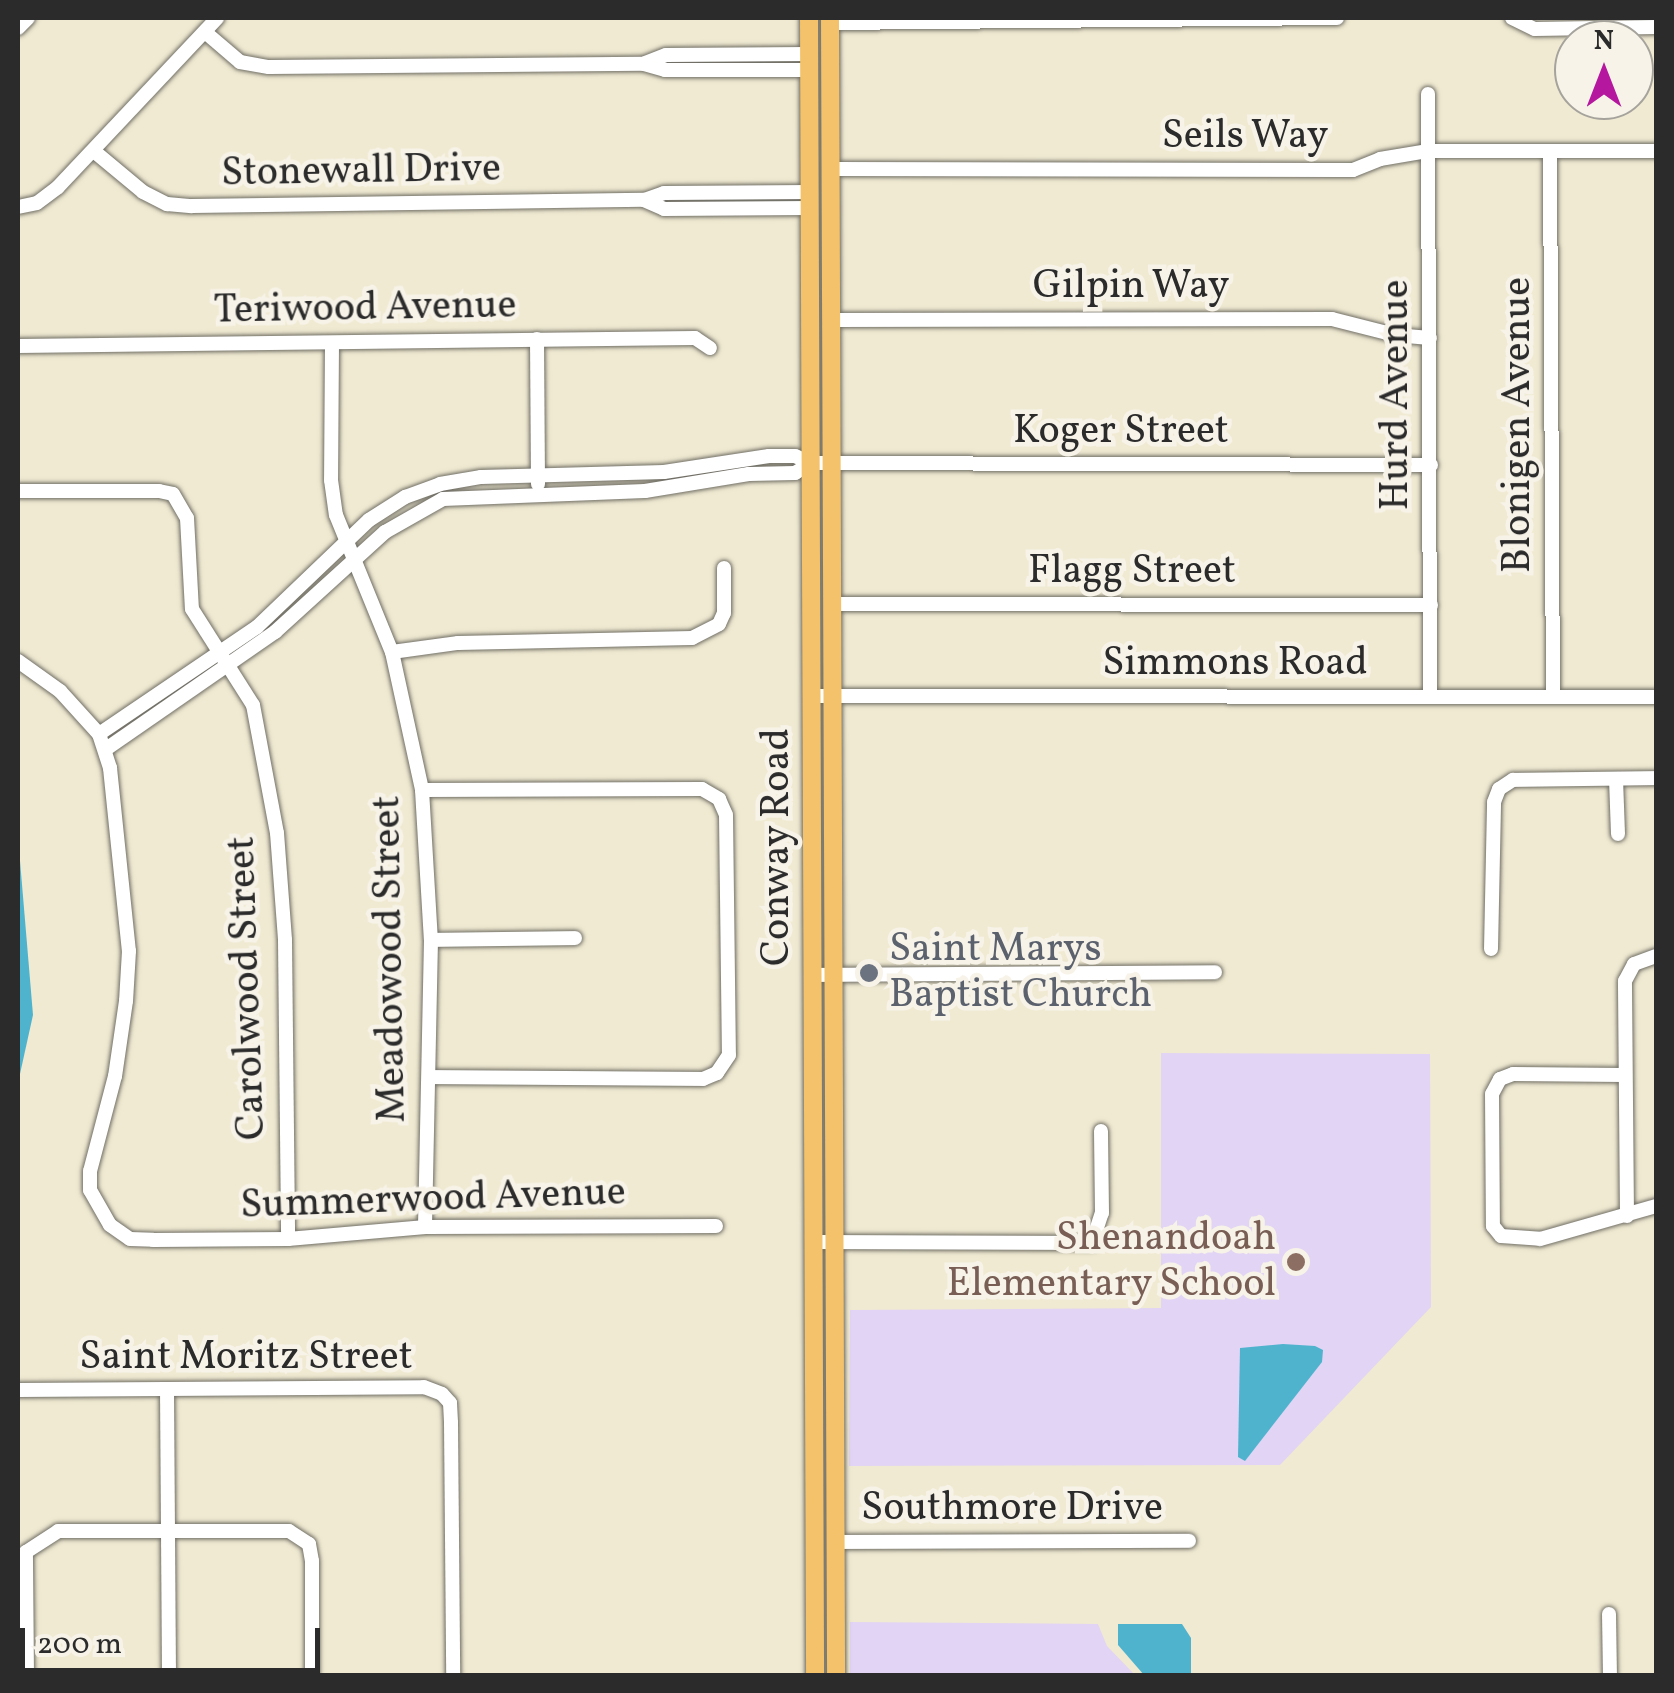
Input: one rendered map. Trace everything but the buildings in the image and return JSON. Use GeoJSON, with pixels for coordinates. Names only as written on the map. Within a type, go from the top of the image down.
{"type":"FeatureCollection","features":[{"type":"Feature","properties":{"kind":"main road","name":"Conway Road"},"geometry":{"type":"LineString","coordinates":[[808,18],[815,1676]]}},
{"type":"Feature","properties":{"kind":"main road","name":"Conway Road"},"geometry":{"type":"LineString","coordinates":[[828,19],[836,1676]]}},
{"type":"Feature","properties":{"kind":"main road"},"geometry":{"type":"LineString","coordinates":[[809,102],[820,150],[830,170]]}},
{"type":"Feature","properties":{"kind":"main road"},"geometry":{"type":"LineString","coordinates":[[810,200],[831,270]]}},
{"type":"Feature","properties":{"kind":"main road"},"geometry":{"type":"LineString","coordinates":[[814,1538],[823,1568],[823,1624],[836,1638]]}},
{"type":"Feature","properties":{"kind":"main road"},"geometry":{"type":"LineString","coordinates":[[815,1635],[827,1654],[827,1676]]}},
{"type":"Feature","properties":{"kind":"street"},"geometry":{"type":"LineString","coordinates":[[18,28],[28,18]]}},
{"type":"Feature","properties":{"kind":"street"},"geometry":{"type":"LineString","coordinates":[[18,207],[37,202],[58,188],[216,18]]}},
{"type":"Feature","properties":{"kind":"street"},"geometry":{"type":"LineString","coordinates":[[828,19],[1334,18]]}},
{"type":"Feature","properties":{"kind":"street"},"geometry":{"type":"LineString","coordinates":[[1512,18],[1534,30],[1656,27]]}},
{"type":"Feature","properties":{"kind":"street"},"geometry":{"type":"LineString","coordinates":[[205,32],[240,62],[269,67],[644,64],[666,55],[809,62]]}},
{"type":"Feature","properties":{"kind":"street","name":"Hurd Avenue"},"geometry":{"type":"LineString","coordinates":[[1428,94],[1430,697]]}},
{"type":"Feature","properties":{"kind":"street","name":"Blonigen Avenue"},"geometry":{"type":"LineString","coordinates":[[1550,151],[1553,698]]}},
{"type":"Feature","properties":{"kind":"street","name":"Seils Way"},"geometry":{"type":"LineString","coordinates":[[830,170],[1353,170],[1380,160],[1428,152],[1656,151]]}},
{"type":"Feature","properties":{"kind":"street","name":"Stonewall Drive"},"geometry":{"type":"LineString","coordinates":[[95,152],[143,192],[167,204],[192,206],[644,200],[664,193],[810,200]]}},
{"type":"Feature","properties":{"kind":"street","name":"Gilpin Way"},"geometry":{"type":"LineString","coordinates":[[831,320],[1332,319],[1395,335],[1430,338]]}},
{"type":"Feature","properties":{"kind":"street","name":"Teriwood Avenue"},"geometry":{"type":"LineString","coordinates":[[18,346],[695,338],[710,348]]}},
{"type":"Feature","properties":{"kind":"street"},"geometry":{"type":"LineString","coordinates":[[537,340],[537,496]]}},
{"type":"Feature","properties":{"kind":"street","name":"Meadowood Street"},"geometry":{"type":"LineString","coordinates":[[332,343],[331,480],[344,543],[392,652],[422,790],[431,940],[425,1227]]}},
{"type":"Feature","properties":{"kind":"street"},"geometry":{"type":"LineString","coordinates":[[98,734],[227,660],[344,543],[405,497],[440,484],[480,477],[664,472],[769,456],[795,456],[811,464]]}},
{"type":"Feature","properties":{"kind":"street"},"geometry":{"type":"LineString","coordinates":[[18,661],[60,691],[98,734],[106,749],[227,660],[410,514],[442,500],[681,487],[750,474],[795,473],[811,464]]}},
{"type":"Feature","properties":{"kind":"street","name":"Koger Street"},"geometry":{"type":"LineString","coordinates":[[811,464],[1431,465]]}},
{"type":"Feature","properties":{"kind":"street","name":"Carolwood Street"},"geometry":{"type":"LineString","coordinates":[[18,491],[173,494],[187,518],[192,610],[253,705],[277,833],[286,940],[288,1239]]}},
{"type":"Feature","properties":{"kind":"street"},"geometry":{"type":"LineString","coordinates":[[392,652],[458,644],[692,638],[718,624],[724,613],[724,568]]}},
{"type":"Feature","properties":{"kind":"street","name":"Flagg Street"},"geometry":{"type":"LineString","coordinates":[[832,604],[1431,605]]}},
{"type":"Feature","properties":{"kind":"street","name":"Simmons Road"},"geometry":{"type":"LineString","coordinates":[[812,696],[1656,697]]}},
{"type":"Feature","properties":{"kind":"street","name":"Summerwood Avenue"},"geometry":{"type":"LineString","coordinates":[[106,749],[129,951],[115,1076],[90,1171],[90,1190],[110,1225],[130,1239],[153,1240],[288,1239],[425,1227],[716,1226]]}},
{"type":"Feature","properties":{"kind":"street"},"geometry":{"type":"LineString","coordinates":[[1491,949],[1494,802],[1499,789],[1512,780],[1656,778]]}},
{"type":"Feature","properties":{"kind":"street"},"geometry":{"type":"LineString","coordinates":[[1616,779],[1618,834]]}},
{"type":"Feature","properties":{"kind":"street"},"geometry":{"type":"LineString","coordinates":[[422,790],[702,789],[718,799],[726,816],[729,1055],[717,1073],[704,1079],[430,1077]]}},
{"type":"Feature","properties":{"kind":"street"},"geometry":{"type":"LineString","coordinates":[[431,940],[575,938]]}},
{"type":"Feature","properties":{"kind":"street"},"geometry":{"type":"LineString","coordinates":[[1627,1216],[1625,981],[1634,964],[1656,956]]}},
{"type":"Feature","properties":{"kind":"street"},"geometry":{"type":"LineString","coordinates":[[813,975],[1215,972]]}},
{"type":"Feature","properties":{"kind":"street"},"geometry":{"type":"LineString","coordinates":[[1623,1075],[1513,1074],[1500,1079],[1492,1094],[1493,1226],[1500,1236],[1540,1239],[1656,1206]]}},
{"type":"Feature","properties":{"kind":"street"},"geometry":{"type":"LineString","coordinates":[[814,1242],[1092,1243],[1102,1213],[1101,1131]]}},
{"type":"Feature","properties":{"kind":"street","name":"Saint Moritz Street"},"geometry":{"type":"LineString","coordinates":[[18,1390],[424,1387],[450,1403],[453,1676]]}},
{"type":"Feature","properties":{"kind":"street"},"geometry":{"type":"LineString","coordinates":[[167,1390],[169,1676]]}},
{"type":"Feature","properties":{"kind":"street"},"geometry":{"type":"LineString","coordinates":[[814,1426],[834,1430]]}},
{"type":"Feature","properties":{"kind":"street"},"geometry":{"type":"LineString","coordinates":[[814,1448],[834,1430]]}},
{"type":"Feature","properties":{"kind":"street"},"geometry":{"type":"LineString","coordinates":[[27,1676],[26,1552],[58,1531],[289,1531],[308,1544],[312,1561],[312,1676]]}},
{"type":"Feature","properties":{"kind":"street","name":"Southmore Drive"},"geometry":{"type":"LineString","coordinates":[[835,1542],[1189,1540]]}},
{"type":"Feature","properties":{"kind":"street"},"geometry":{"type":"LineString","coordinates":[[1609,1614],[1610,1676]]}},
{"type":"Feature","properties":{"kind":"shaded area","name":"Shenandoah Elementary School"},"geometry":{"type":"Polygon","coordinates":[[[1161,1053],[1430,1054],[1431,1307],[1280,1465],[849,1466],[850,1310],[1161,1308],[1161,1053]]]}},
{"type":"Feature","properties":{"kind":"shaded area"},"geometry":{"type":"Polygon","coordinates":[[[850,1622],[1098,1624],[1107,1646],[1135,1675],[850,1675],[850,1622]]]}},
{"type":"Feature","properties":{"kind":"water"},"geometry":{"type":"Polygon","coordinates":[[[18,837],[33,1015],[18,1083],[18,837]]]}},
{"type":"Feature","properties":{"kind":"water"},"geometry":{"type":"Polygon","coordinates":[[[1315,1346],[1323,1350],[1322,1362],[1245,1461],[1238,1457],[1240,1348],[1315,1346]]]}},
{"type":"Feature","properties":{"kind":"water"},"geometry":{"type":"Polygon","coordinates":[[[1118,1624],[1182,1624],[1191,1638],[1191,1675],[1144,1675],[1118,1645],[1118,1624]]]}},
{"type":"Feature","properties":{"kind":"place","name":"Saint Marys Baptist Church"},"geometry":{"type":"Point","coordinates":[869,973]}},
{"type":"Feature","properties":{"kind":"place","name":"Shenandoah Elementary School"},"geometry":{"type":"Point","coordinates":[1296,1262]}}]}
